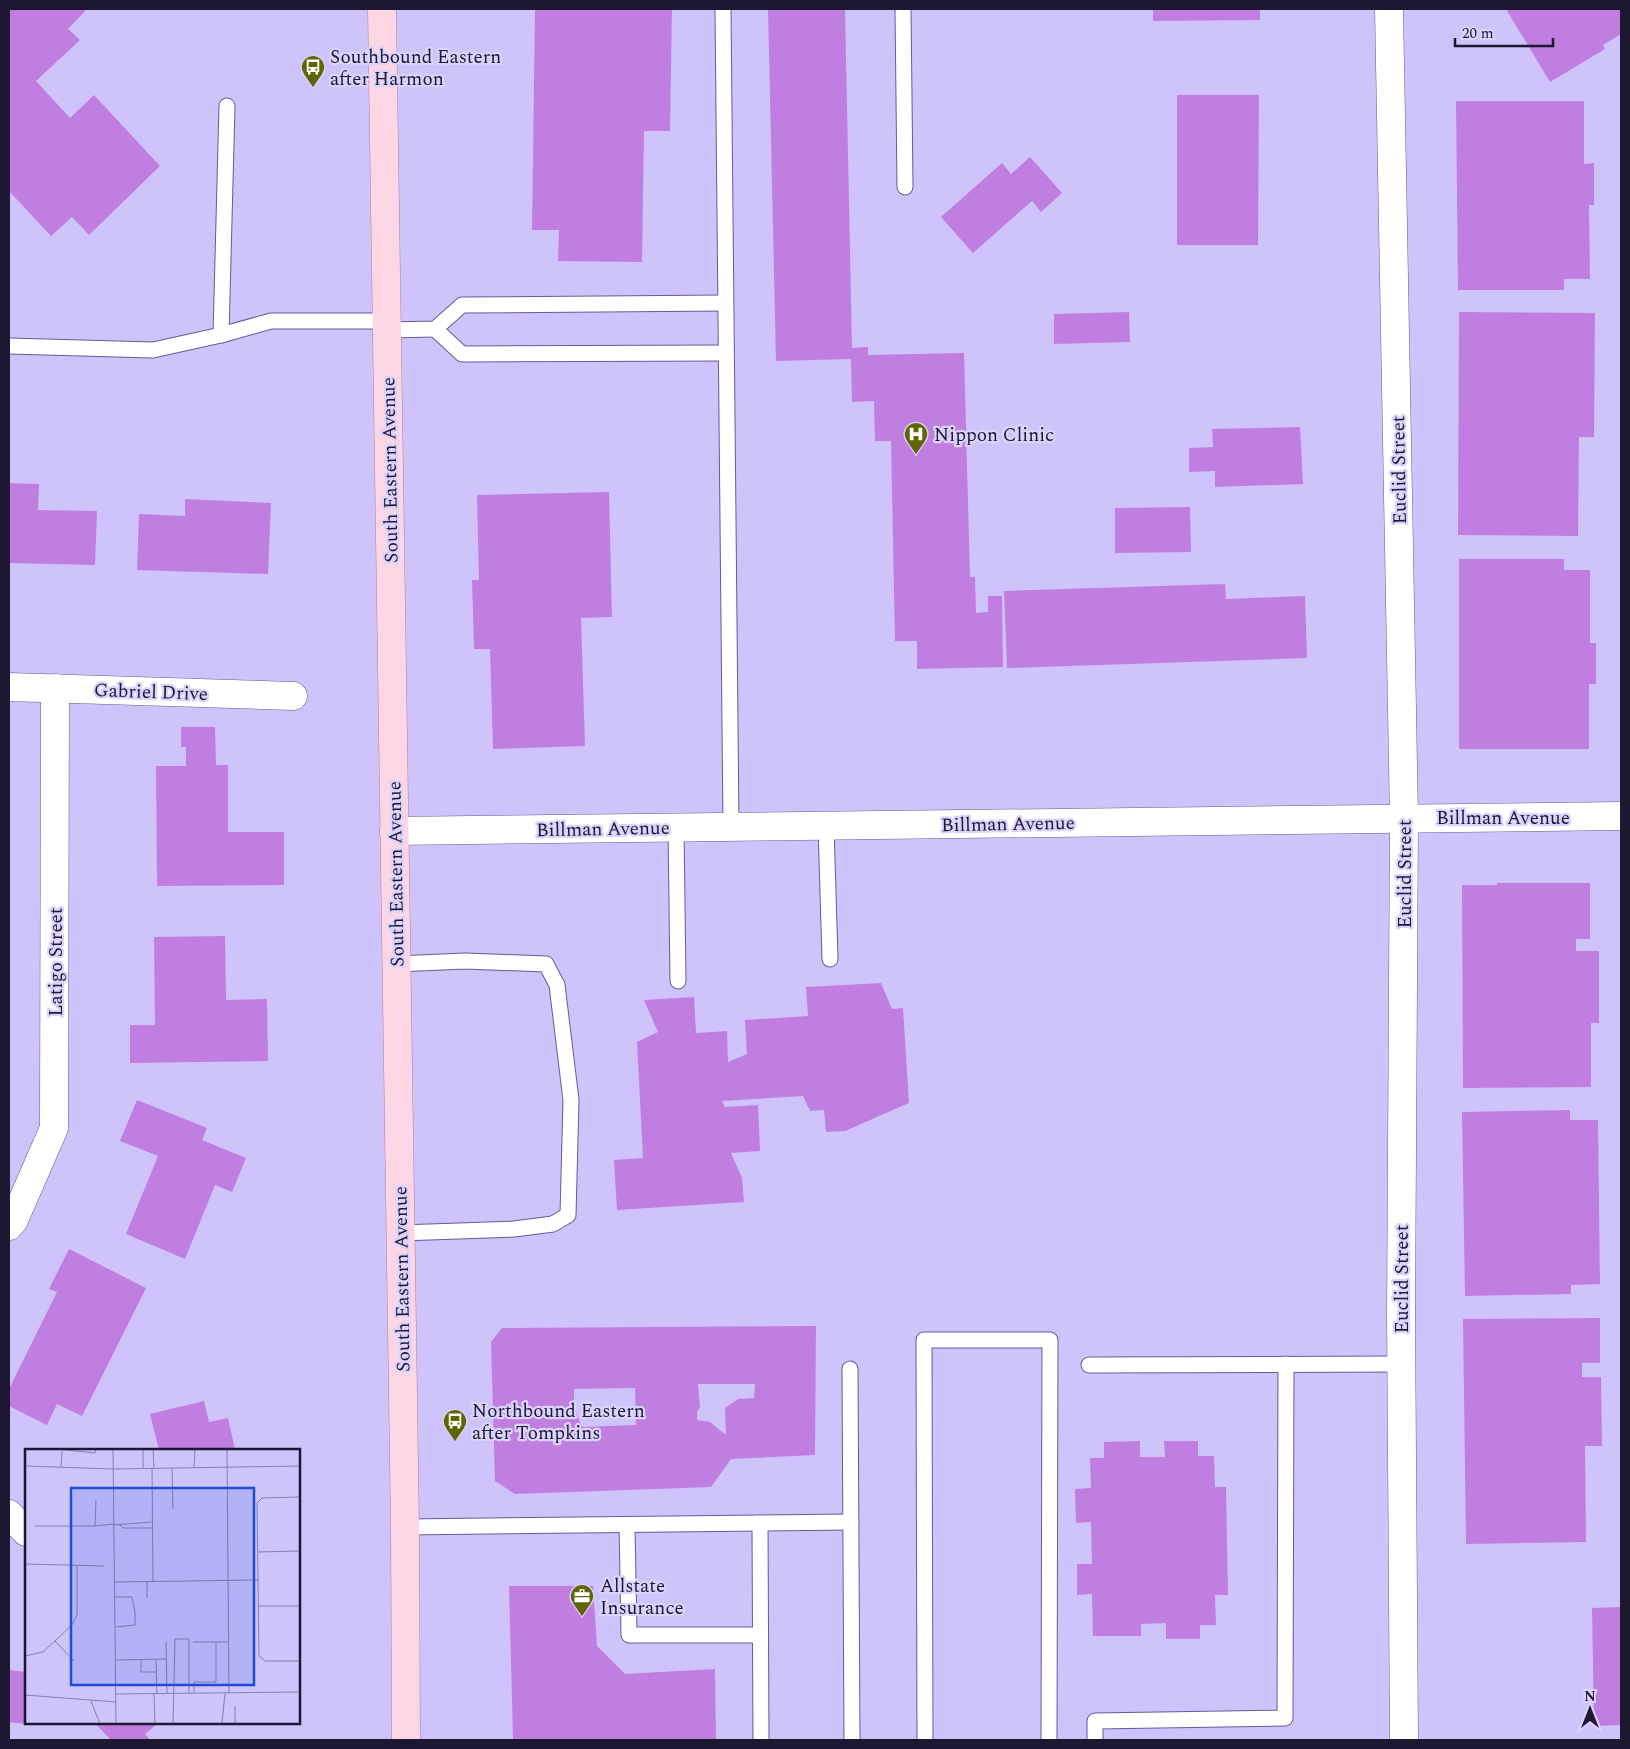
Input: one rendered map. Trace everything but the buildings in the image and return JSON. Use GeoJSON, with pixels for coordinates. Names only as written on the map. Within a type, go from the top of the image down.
{"type":"FeatureCollection","features":[{"type":"Feature","properties":{"kind":"main road","name":"South Eastern Avenue"},"geometry":{"type":"LineString","coordinates":[[382,9],[405,1527],[406,1740]]}},
{"type":"Feature","properties":{"kind":"street","name":"Euclid Street"},"geometry":{"type":"LineString","coordinates":[[1389,9],[1404,818],[1401,1364],[1404,1740]]}},
{"type":"Feature","properties":{"kind":"street","name":"Gabriel Drive"},"geometry":{"type":"LineString","coordinates":[[9,687],[294,696]]}},
{"type":"Feature","properties":{"kind":"street","name":"Latigo Street"},"geometry":{"type":"LineString","coordinates":[[9,1226],[14,1220],[54,1128],[55,688]]}},
{"type":"Feature","properties":{"kind":"street","name":"Billman Avenue"},"geometry":{"type":"LineString","coordinates":[[394,831],[1621,816]]}},
{"type":"Feature","properties":{"kind":"street"},"geometry":{"type":"LineString","coordinates":[[9,1514],[25,1531]]}},
{"type":"Feature","properties":{"kind":"lane"},"geometry":{"type":"LineString","coordinates":[[722,9],[731,827]]}},
{"type":"Feature","properties":{"kind":"lane"},"geometry":{"type":"LineString","coordinates":[[903,9],[905,187]]}},
{"type":"Feature","properties":{"kind":"lane"},"geometry":{"type":"LineString","coordinates":[[220,335],[227,106]]}},
{"type":"Feature","properties":{"kind":"lane"},"geometry":{"type":"LineString","coordinates":[[435,329],[462,305],[725,303]]}},
{"type":"Feature","properties":{"kind":"lane"},"geometry":{"type":"LineString","coordinates":[[9,346],[153,350],[271,321],[387,325],[435,329],[462,354],[726,352]]}},
{"type":"Feature","properties":{"kind":"lane"},"geometry":{"type":"LineString","coordinates":[[826,826],[830,959]]}},
{"type":"Feature","properties":{"kind":"lane"},"geometry":{"type":"LineString","coordinates":[[676,827],[678,980]]}},
{"type":"Feature","properties":{"kind":"lane"},"geometry":{"type":"LineString","coordinates":[[396,964],[465,961],[546,964],[557,985],[571,1100],[568,1215],[553,1224],[514,1229],[400,1233]]}},
{"type":"Feature","properties":{"kind":"lane"},"geometry":{"type":"LineString","coordinates":[[926,1740],[924,1340],[1050,1340],[1049,1740]]}},
{"type":"Feature","properties":{"kind":"lane"},"geometry":{"type":"LineString","coordinates":[[1095,1740],[1095,1721],[1286,1718],[1286,1364]]}},
{"type":"Feature","properties":{"kind":"lane"},"geometry":{"type":"LineString","coordinates":[[1089,1366],[1401,1364]]}},
{"type":"Feature","properties":{"kind":"lane"},"geometry":{"type":"LineString","coordinates":[[850,1369],[852,1740]]}},
{"type":"Feature","properties":{"kind":"lane"},"geometry":{"type":"LineString","coordinates":[[405,1527],[851,1522]]}},
{"type":"Feature","properties":{"kind":"lane"},"geometry":{"type":"LineString","coordinates":[[760,1523],[762,1740]]}},
{"type":"Feature","properties":{"kind":"lane"},"geometry":{"type":"LineString","coordinates":[[627,1525],[629,1635],[760,1635]]}},
{"type":"Feature","properties":{"kind":"place","name":"Southbound Eastern after Harmon"},"geometry":{"type":"Point","coordinates":[313,88]}},
{"type":"Feature","properties":{"kind":"place","name":"Nippon Clinic"},"geometry":{"type":"Point","coordinates":[916,455]}},
{"type":"Feature","properties":{"kind":"place","name":"Northbound Eastern after Tompkins"},"geometry":{"type":"Point","coordinates":[455,1442]}},
{"type":"Feature","properties":{"kind":"place","name":"Allstate Insurance"},"geometry":{"type":"Point","coordinates":[582,1617]}}]}
